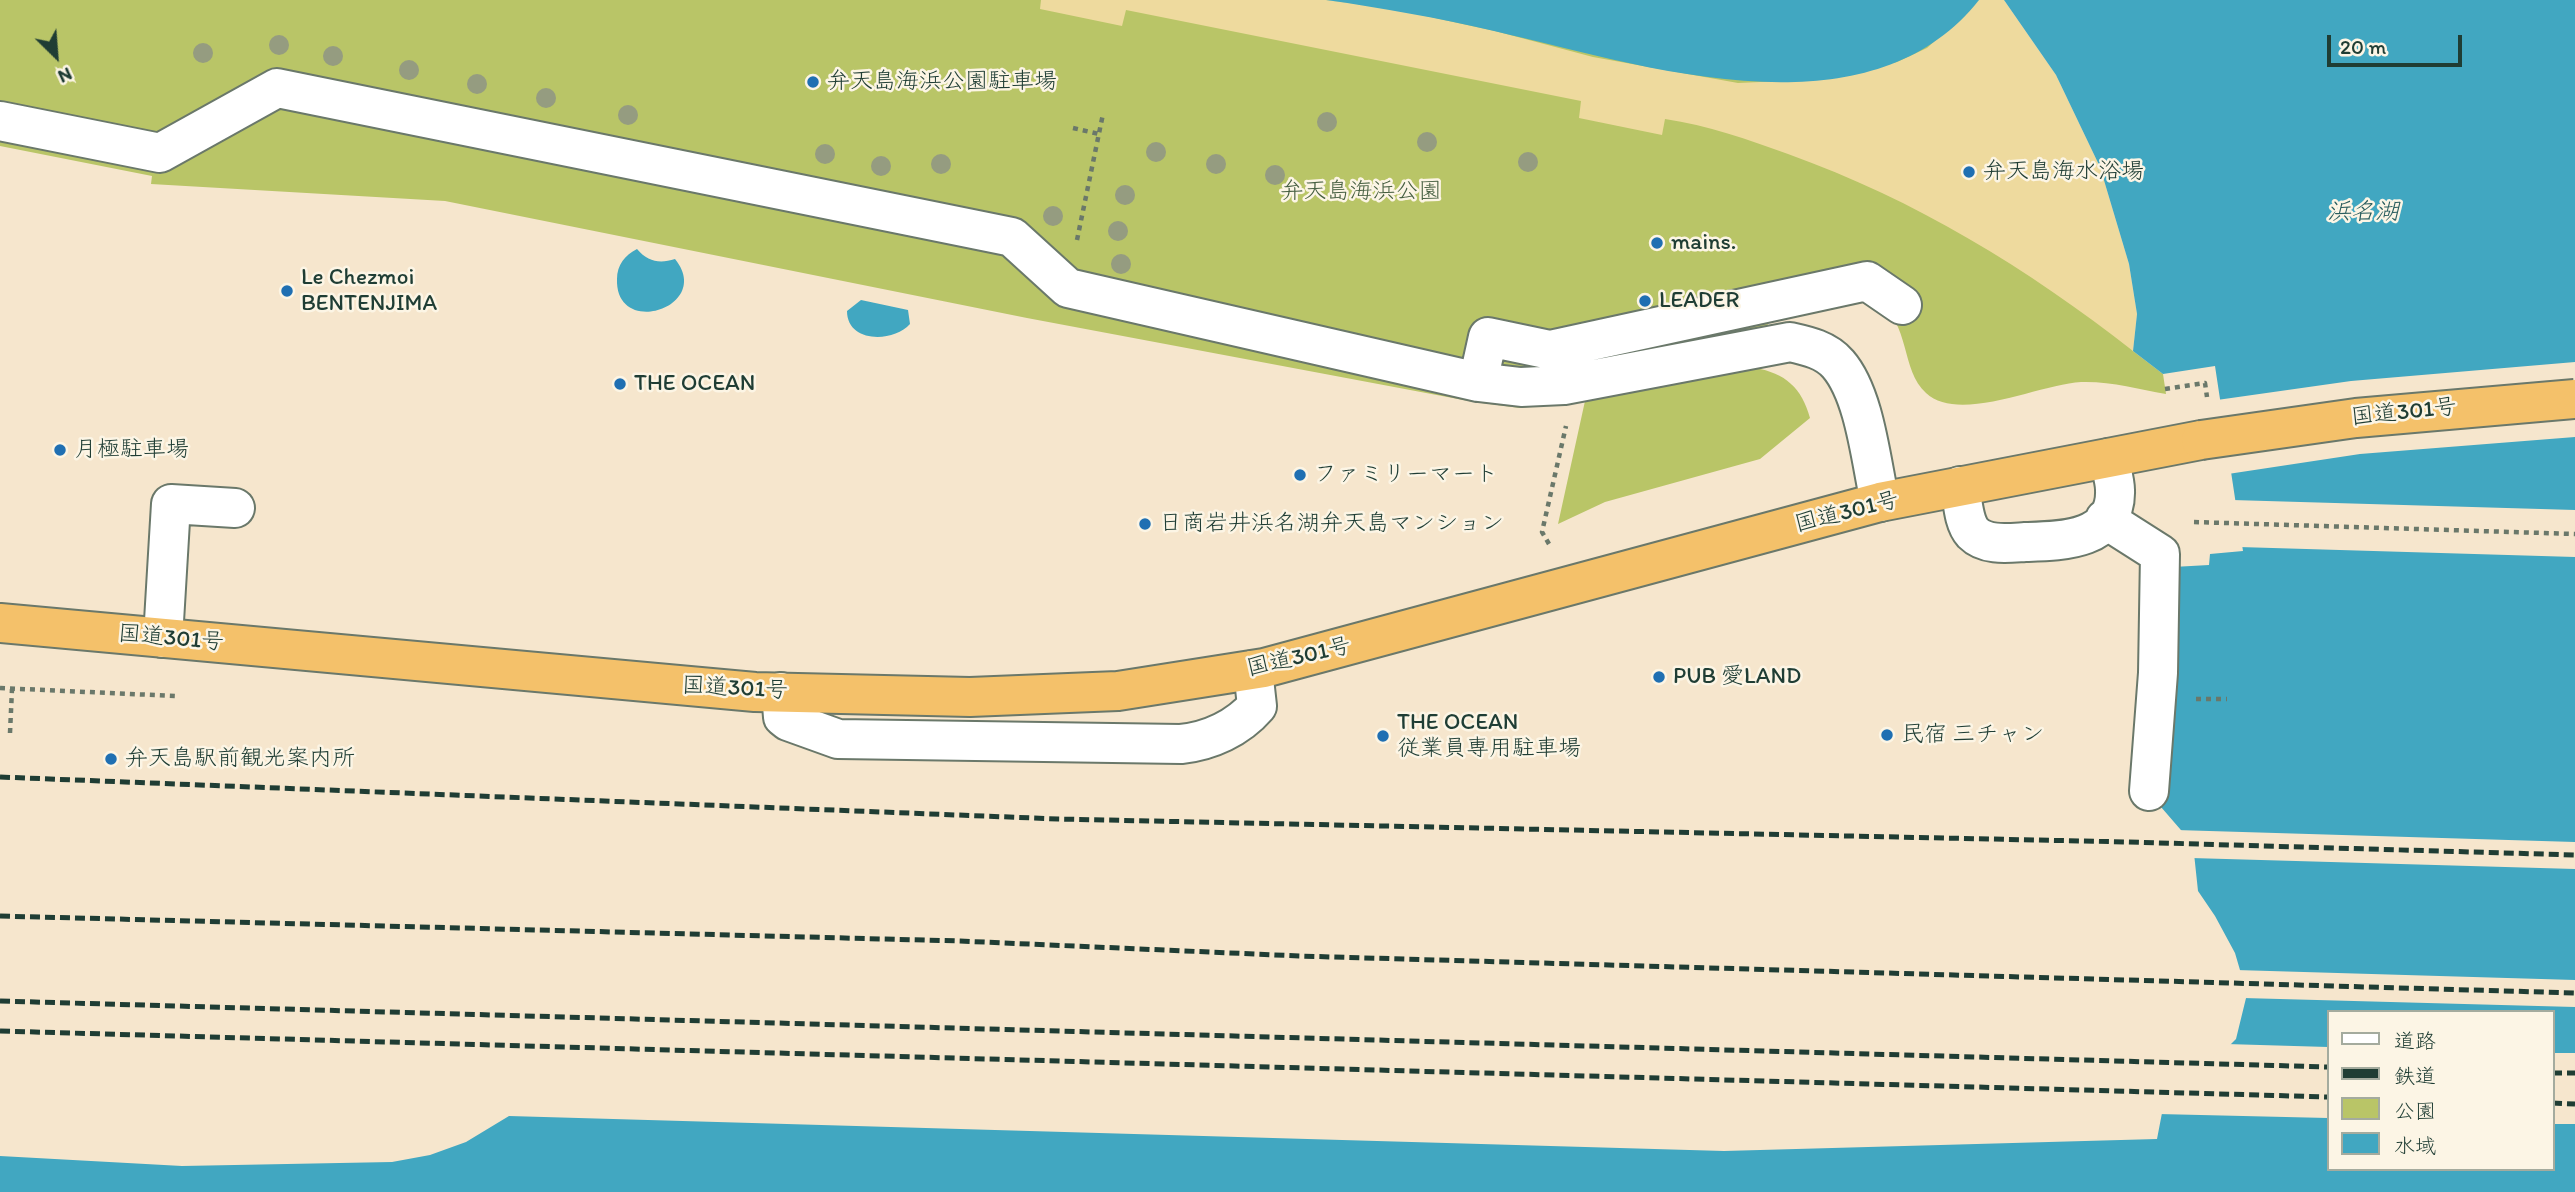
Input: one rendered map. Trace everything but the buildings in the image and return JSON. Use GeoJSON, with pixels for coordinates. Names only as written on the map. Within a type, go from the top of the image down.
{"type":"FeatureCollection","features":[{"type":"Feature","properties":{"kind":"highway","name":"国道301号"},"geometry":{"type":"LineString","coordinates":[[0,623],[620,681],[781,692],[1045,696],[1118,691],[1253,670],[1427,626],[1880,502],[1960,486],[2201,440],[2356,418],[2575,400]]}},
{"type":"Feature","properties":{"kind":"street"},"geometry":{"type":"LineString","coordinates":[[0,121],[160,153],[277,88],[1012,237],[1068,288],[1478,382],[1521,387],[1567,384],[1790,342],[1816,348],[1837,362],[1852,383],[1880,502]]}},
{"type":"Feature","properties":{"kind":"street"},"geometry":{"type":"LineString","coordinates":[[1478,382],[1488,337],[1550,350],[1867,281],[1902,305]]}},
{"type":"Feature","properties":{"kind":"street"},"geometry":{"type":"LineString","coordinates":[[1960,486],[1971,531],[1982,540],[1995,543],[2084,538],[2100,527],[2111,511],[2115,492],[2109,458]]}},
{"type":"Feature","properties":{"kind":"street"},"geometry":{"type":"LineString","coordinates":[[163,638],[171,505],[235,508]]}},
{"type":"Feature","properties":{"kind":"street"},"geometry":{"type":"LineString","coordinates":[[2105,519],[2160,555],[2158,673],[2149,791]]}},
{"type":"Feature","properties":{"kind":"street"},"geometry":{"type":"LineString","coordinates":[[781,692],[783,717],[788,722],[838,739],[1181,744],[1212,738],[1250,715],[1257,706],[1253,670]]}},
{"type":"Feature","properties":{"kind":"path"},"geometry":{"type":"LineString","coordinates":[[1068,288],[1103,114]]}},
{"type":"Feature","properties":{"kind":"path"},"geometry":{"type":"LineString","coordinates":[[1073,128],[1099,134]]}},
{"type":"Feature","properties":{"kind":"path"},"geometry":{"type":"LineString","coordinates":[[2165,389],[2204,383],[2208,402]]}},
{"type":"Feature","properties":{"kind":"path"},"geometry":{"type":"LineString","coordinates":[[1549,544],[1542,532],[1571,403],[1567,384]]}},
{"type":"Feature","properties":{"kind":"path"},"geometry":{"type":"LineString","coordinates":[[2194,522],[2575,534]]}},
{"type":"Feature","properties":{"kind":"path"},"geometry":{"type":"LineString","coordinates":[[0,688],[175,696]]}},
{"type":"Feature","properties":{"kind":"path"},"geometry":{"type":"LineString","coordinates":[[10,733],[12,689]]}},
{"type":"Feature","properties":{"kind":"green space","name":"弁天島海浜公園"},"geometry":{"type":"Polygon","coordinates":[[[0,0],[1326,0],[1389,8],[1971,11],[1979,0],[2004,0],[2133,351],[2163,374],[2166,394],[2113,384],[2081,382],[1979,404],[1940,402],[1926,393],[1918,383],[1895,320],[1875,296],[1772,310],[1755,368],[1775,374],[1791,384],[1802,398],[1810,418],[1760,459],[1605,502],[1558,524],[1585,401],[1520,408],[1474,402],[1027,318],[445,201],[151,184],[152,176],[0,146],[0,0]]]}},
{"type":"Feature","properties":{"kind":"sand","name":"弁天島海水浴場"},"geometry":{"type":"Polygon","coordinates":[[[1041,0],[1326,0],[1389,8],[1495,31],[1593,57],[1738,83],[1827,79],[1897,62],[1927,48],[1979,0],[2004,0],[2056,75],[2100,167],[2129,264],[2137,314],[2133,351],[2011,264],[1969,239],[1835,172],[1743,138],[1665,119],[1662,135],[1579,118],[1581,101],[1126,10],[1122,26],[1040,9],[1041,0]]]}},
{"type":"Feature","properties":{"kind":"water"},"geometry":{"type":"Polygon","coordinates":[[[1326,0],[1979,0],[1932,43],[1876,69],[1814,81],[1748,81],[1681,73],[1452,22],[1326,0]]]}},
{"type":"Feature","properties":{"kind":"water","name":"浜名湖"},"geometry":{"type":"Polygon","coordinates":[[[2004,0],[2575,0],[2575,1192],[0,1192],[0,1156],[182,1166],[392,1162],[430,1155],[466,1142],[509,1116],[1724,1151],[2157,1139],[2162,1113],[2236,1039],[2247,994],[2235,953],[2198,891],[2193,844],[2161,807],[2172,673],[2173,567],[2209,565],[2210,554],[2243,551],[2215,366],[2163,374],[2133,351],[2137,314],[2129,264],[2100,167],[2056,75],[2004,0]]]}},
{"type":"Feature","properties":{"kind":"water"},"geometry":{"type":"Polygon","coordinates":[[[637,249],[645,257],[655,261],[675,259],[684,276],[682,291],[673,302],[660,309],[645,312],[631,308],[621,297],[618,269],[625,257],[637,249]]]}},
{"type":"Feature","properties":{"kind":"water"},"geometry":{"type":"Polygon","coordinates":[[[861,300],[908,310],[910,324],[883,337],[862,334],[849,322],[847,311],[861,300]]]}},
{"type":"Feature","properties":{"kind":"pier"},"geometry":{"type":"Polygon","coordinates":[[[2575,362],[2575,437],[2360,454],[2228,474],[2217,400],[2351,381],[2575,362]]]}},
{"type":"Feature","properties":{"kind":"pier"},"geometry":{"type":"Polygon","coordinates":[[[2232,500],[2575,510],[2575,557],[2239,547],[2232,500]]]}},
{"type":"Feature","properties":{"kind":"pier"},"geometry":{"type":"Polygon","coordinates":[[[2176,830],[2575,842],[2575,869],[2191,858],[2190,845],[2176,830]]]}},
{"type":"Feature","properties":{"kind":"pier"},"geometry":{"type":"Polygon","coordinates":[[[2236,970],[2575,980],[2575,1007],[2243,998],[2236,970]]]}},
{"type":"Feature","properties":{"kind":"pier"},"geometry":{"type":"Polygon","coordinates":[[[2226,1044],[2326,1047],[2326,1118],[2158,1114],[2226,1044]]]}},
{"type":"Feature","properties":{"kind":"pier"},"geometry":{"type":"Polygon","coordinates":[[[2554,1053],[2575,1053],[2575,1124],[2554,1124],[2554,1053]]]}},
{"type":"Feature","properties":{"kind":"railway"},"geometry":{"type":"LineString","coordinates":[[0,777],[1058,819],[2128,842],[2575,855]]}},
{"type":"Feature","properties":{"kind":"railway"},"geometry":{"type":"LineString","coordinates":[[0,916],[960,941],[1299,956],[2575,993]]}},
{"type":"Feature","properties":{"kind":"railway"},"geometry":{"type":"LineString","coordinates":[[0,1001],[2326,1067]]}},
{"type":"Feature","properties":{"kind":"railway"},"geometry":{"type":"LineString","coordinates":[[0,1031],[2326,1097]]}},
{"type":"Feature","properties":{"kind":"railway"},"geometry":{"type":"LineString","coordinates":[[2554,1073],[2575,1073]]}},
{"type":"Feature","properties":{"kind":"railway"},"geometry":{"type":"LineString","coordinates":[[2554,1103],[2575,1104]]}},
{"type":"Feature","properties":{"kind":"place","name":"弁天島海浜公園駐車場"},"geometry":{"type":"Point","coordinates":[813,82]}},
{"type":"Feature","properties":{"kind":"place","name":"弁天島海水浴場"},"geometry":{"type":"Point","coordinates":[1969,172]}},
{"type":"Feature","properties":{"kind":"place","name":"mains."},"geometry":{"type":"Point","coordinates":[1657,243]}},
{"type":"Feature","properties":{"kind":"place","name":"Le Chezmoi BENTENJIMA"},"geometry":{"type":"Point","coordinates":[287,291]}},
{"type":"Feature","properties":{"kind":"place","name":"LEADER"},"geometry":{"type":"Point","coordinates":[1645,301]}},
{"type":"Feature","properties":{"kind":"place","name":"THE OCEAN"},"geometry":{"type":"Point","coordinates":[620,384]}},
{"type":"Feature","properties":{"kind":"place","name":"月極駐車場"},"geometry":{"type":"Point","coordinates":[60,450]}},
{"type":"Feature","properties":{"kind":"place","name":"ファミリーマート"},"geometry":{"type":"Point","coordinates":[1300,475]}},
{"type":"Feature","properties":{"kind":"place","name":"日商岩井浜名湖弁天島マンション"},"geometry":{"type":"Point","coordinates":[1145,524]}},
{"type":"Feature","properties":{"kind":"place","name":"PUB 愛LAND"},"geometry":{"type":"Point","coordinates":[1659,677]}},
{"type":"Feature","properties":{"kind":"place","name":"民宿 三チャン"},"geometry":{"type":"Point","coordinates":[1887,735]}},
{"type":"Feature","properties":{"kind":"place","name":"THE OCEAN 従業員専用駐車場"},"geometry":{"type":"Point","coordinates":[1383,736]}},
{"type":"Feature","properties":{"kind":"place","name":"弁天島駅前観光案内所"},"geometry":{"type":"Point","coordinates":[111,759]}}]}
